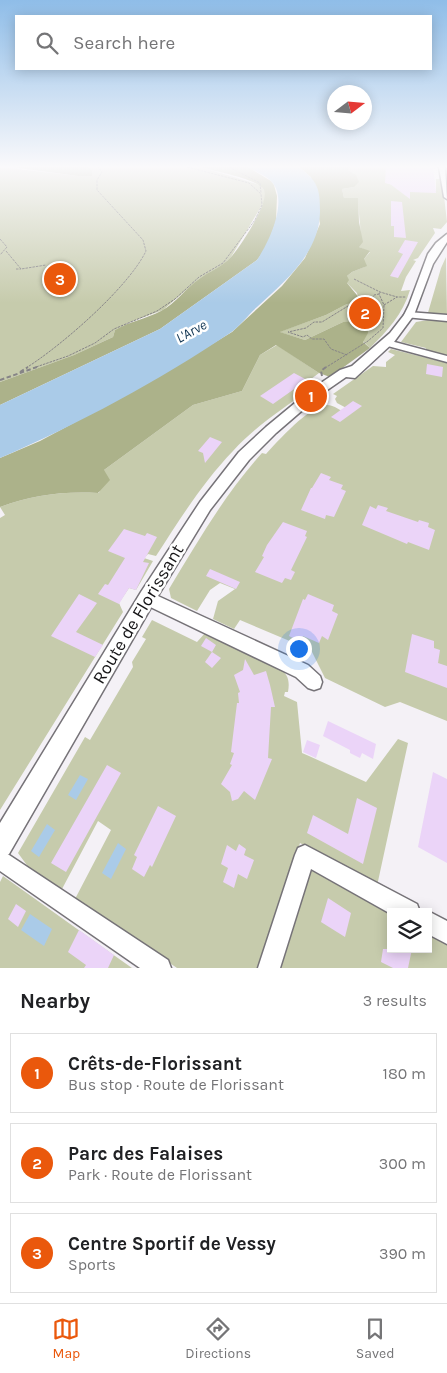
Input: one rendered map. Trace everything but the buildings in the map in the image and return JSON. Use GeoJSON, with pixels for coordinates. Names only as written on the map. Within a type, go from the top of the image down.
{"type":"FeatureCollection","features":[{"type":"Feature","properties":{"kind":"main road","name":"Route de Florissant"},"geometry":{"type":"LineString","coordinates":[[0,844],[147,598],[200,514],[225,479],[271,430],[303,404],[322,396],[350,376],[355,369],[387,343],[408,315],[430,258],[447,237]]}},
{"type":"Feature","properties":{"kind":"street"},"geometry":{"type":"LineString","coordinates":[[408,315],[447,318]]}},
{"type":"Feature","properties":{"kind":"street"},"geometry":{"type":"LineString","coordinates":[[387,343],[447,360]]}},
{"type":"Feature","properties":{"kind":"street"},"geometry":{"type":"LineString","coordinates":[[147,598],[302,671],[314,682]]}},
{"type":"Feature","properties":{"kind":"street"},"geometry":{"type":"LineString","coordinates":[[269,968],[305,855],[402,908]]}},
{"type":"Feature","properties":{"kind":"street"},"geometry":{"type":"LineString","coordinates":[[0,859],[160,968]]}},
{"type":"Feature","properties":{"kind":"street"},"geometry":{"type":"LineString","coordinates":[[432,924],[447,933]]}},
{"type":"Feature","properties":{"kind":"path"},"geometry":{"type":"LineString","coordinates":[[16,375],[51,352],[109,297],[140,262],[146,251],[144,240],[118,212]]}},
{"type":"Feature","properties":{"kind":"path"},"geometry":{"type":"LineString","coordinates":[[0,380],[68,356],[95,342],[114,329],[157,311],[175,299],[199,277],[223,263],[230,256],[259,212]]}},
{"type":"Feature","properties":{"kind":"path"},"geometry":{"type":"LineString","coordinates":[[0,239],[7,246],[6,251],[21,269]]}},
{"type":"Feature","properties":{"kind":"path"},"geometry":{"type":"LineString","coordinates":[[0,256],[6,251]]}},
{"type":"Feature","properties":{"kind":"path"},"geometry":{"type":"LineString","coordinates":[[16,269],[46,265]]}},
{"type":"Feature","properties":{"kind":"path"},"geometry":{"type":"LineString","coordinates":[[354,279],[379,293],[397,297],[416,298]]}},
{"type":"Feature","properties":{"kind":"path"},"geometry":{"type":"LineString","coordinates":[[327,381],[321,371],[329,364],[366,344],[383,328],[384,305],[379,293]]}},
{"type":"Feature","properties":{"kind":"path"},"geometry":{"type":"LineString","coordinates":[[360,320],[374,295],[379,293]]}},
{"type":"Feature","properties":{"kind":"path"},"geometry":{"type":"LineString","coordinates":[[384,305],[397,297]]}},
{"type":"Feature","properties":{"kind":"path"},"geometry":{"type":"LineString","coordinates":[[347,355],[331,349],[324,339],[312,339],[307,335],[303,337],[288,332],[306,328],[314,322],[322,322],[348,306],[361,304],[362,315]]}},
{"type":"Feature","properties":{"kind":"green space"},"geometry":{"type":"Polygon","coordinates":[[[0,212],[258,212],[231,257],[224,264],[199,279],[163,310],[128,323],[115,330],[113,337],[74,355],[0,382],[0,212]]]}},
{"type":"Feature","properties":{"kind":"green space"},"geometry":{"type":"Polygon","coordinates":[[[260,212],[276,212],[276,221],[267,247],[257,260],[160,329],[0,405],[0,382],[74,355],[113,337],[115,330],[126,324],[166,308],[194,283],[224,264],[231,257],[260,212]]]}},
{"type":"Feature","properties":{"kind":"green space"},"geometry":{"type":"Polygon","coordinates":[[[318,212],[359,212],[363,242],[359,247],[370,251],[364,259],[367,266],[347,276],[349,280],[347,283],[361,300],[359,303],[347,304],[326,315],[280,332],[305,340],[343,322],[367,321],[368,333],[363,342],[370,348],[330,377],[319,373],[276,345],[260,355],[242,391],[193,405],[104,470],[110,480],[98,493],[48,495],[24,499],[0,507],[0,458],[40,441],[148,383],[232,332],[282,286],[305,258],[320,224],[318,212]]]}},
{"type":"Feature","properties":{"kind":"green space"},"geometry":{"type":"Polygon","coordinates":[[[359,212],[446,212],[447,222],[441,229],[433,228],[435,233],[418,258],[413,260],[416,261],[406,277],[401,291],[410,290],[403,307],[388,329],[370,348],[343,322],[305,340],[279,332],[326,315],[347,304],[359,303],[357,293],[347,283],[347,276],[364,267],[364,259],[370,252],[359,247],[359,212]]]}},
{"type":"Feature","properties":{"kind":"green space"},"geometry":{"type":"Polygon","coordinates":[[[446,257],[447,317],[427,316],[441,268],[446,257]]]}},
{"type":"Feature","properties":{"kind":"green space"},"geometry":{"type":"Polygon","coordinates":[[[428,320],[447,321],[447,357],[425,352],[426,348],[401,342],[416,322],[428,320]]]}},
{"type":"Feature","properties":{"kind":"green space"},"geometry":{"type":"Polygon","coordinates":[[[277,345],[319,373],[307,382],[314,387],[272,416],[242,442],[202,488],[156,556],[148,554],[144,558],[153,561],[136,590],[129,588],[119,603],[123,612],[0,810],[0,518],[5,515],[0,507],[24,499],[48,495],[99,493],[104,470],[193,405],[242,391],[260,355],[277,345]]]}},
{"type":"Feature","properties":{"kind":"green space"},"geometry":{"type":"Polygon","coordinates":[[[391,349],[447,363],[447,721],[400,702],[385,707],[325,678],[311,650],[240,620],[234,629],[213,619],[218,601],[235,589],[220,583],[210,590],[197,611],[171,598],[169,589],[224,501],[262,453],[266,454],[304,417],[320,406],[332,406],[348,415],[352,411],[337,403],[335,399],[337,396],[333,394],[373,366],[386,367],[386,362],[395,355],[388,352],[391,349]]]}},
{"type":"Feature","properties":{"kind":"green space"},"geometry":{"type":"Polygon","coordinates":[[[152,620],[197,642],[206,632],[279,667],[286,675],[289,684],[288,692],[285,692],[284,696],[297,702],[302,753],[366,782],[398,739],[408,743],[377,886],[300,843],[259,968],[177,968],[75,899],[111,830],[98,821],[62,889],[29,868],[18,853],[85,737],[90,740],[133,667],[132,662],[146,639],[142,637],[152,620]]]}},
{"type":"Feature","properties":{"kind":"green space"},"geometry":{"type":"Polygon","coordinates":[[[314,869],[387,910],[387,953],[432,953],[432,933],[447,942],[447,968],[278,968],[305,873],[314,869]]]}},
{"type":"Feature","properties":{"kind":"green space"},"geometry":{"type":"Polygon","coordinates":[[[3,876],[132,968],[0,968],[0,882],[3,876]]]}},
{"type":"Feature","properties":{"kind":"water","name":"L'Arve"},"geometry":{"type":"Polygon","coordinates":[[[278,212],[320,212],[314,241],[299,266],[237,327],[203,351],[118,401],[0,458],[0,405],[160,329],[257,260],[278,212]]]}},
{"type":"Feature","properties":{"kind":"water"},"geometry":{"type":"Polygon","coordinates":[[[80,775],[88,779],[76,800],[68,795],[80,775]]]}},
{"type":"Feature","properties":{"kind":"water"},"geometry":{"type":"Polygon","coordinates":[[[47,824],[55,830],[39,857],[31,851],[47,824]]]}},
{"type":"Feature","properties":{"kind":"water"},"geometry":{"type":"Polygon","coordinates":[[[118,843],[126,849],[111,879],[102,873],[118,843]]]}},
{"type":"Feature","properties":{"kind":"water"},"geometry":{"type":"Polygon","coordinates":[[[30,914],[52,929],[44,946],[21,930],[30,914]]]}},
{"type":"Feature","properties":{"kind":"place","name":"Centre Sportif de Vessy"},"geometry":{"type":"Point","coordinates":[60,279]}},
{"type":"Feature","properties":{"kind":"place","name":"Parc des Falaises"},"geometry":{"type":"Point","coordinates":[365,313]}},
{"type":"Feature","properties":{"kind":"place","name":"Crêts-de-Florissant"},"geometry":{"type":"Point","coordinates":[311,396]}}]}
